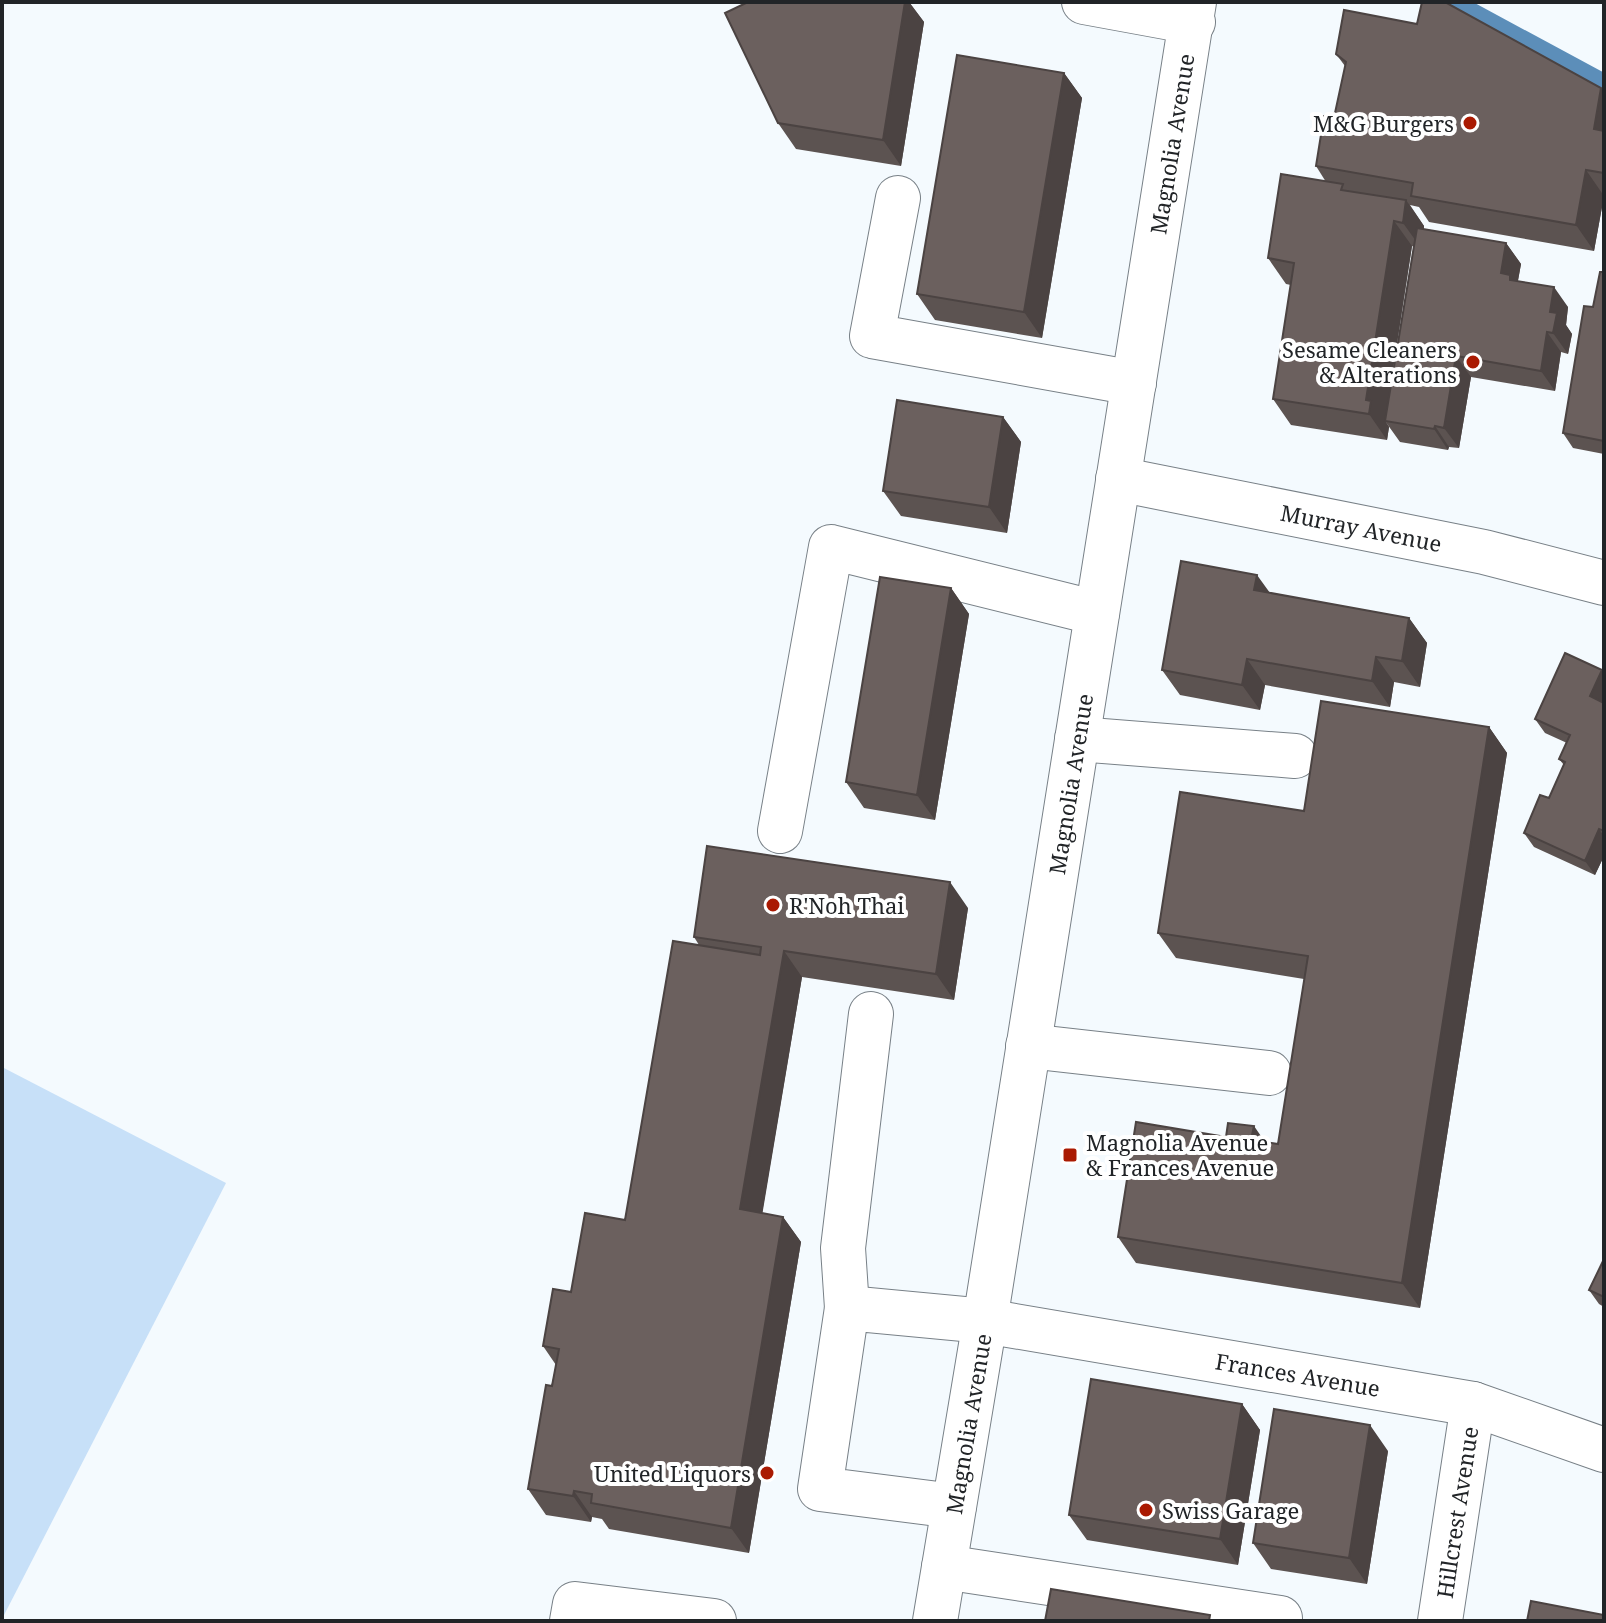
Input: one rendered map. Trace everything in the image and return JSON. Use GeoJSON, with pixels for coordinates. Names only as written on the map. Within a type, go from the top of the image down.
{"type":"FeatureCollection","features":[{"type":"Feature","properties":{"kind":"main road"},"geometry":{"type":"LineString","coordinates":[[1084,2],[1193,12]]}},
{"type":"Feature","properties":{"kind":"main road","name":"Magnolia Avenue"},"geometry":{"type":"LineString","coordinates":[[935,1621],[1193,12]]}},
{"type":"Feature","properties":{"kind":"main road"},"geometry":{"type":"LineString","coordinates":[[898,198],[872,336],[1134,383]]}},
{"type":"Feature","properties":{"kind":"main road","name":"Murray Avenue"},"geometry":{"type":"LineString","coordinates":[[1118,479],[1484,552],[1604,583]]}},
{"type":"Feature","properties":{"kind":"main road"},"geometry":{"type":"LineString","coordinates":[[780,831],[831,547],[1097,613]]}},
{"type":"Feature","properties":{"kind":"main road"},"geometry":{"type":"LineString","coordinates":[[1077,739],[1295,756]]}},
{"type":"Feature","properties":{"kind":"main road"},"geometry":{"type":"LineString","coordinates":[[871,1014],[843,1248],[847,1308],[820,1489],[954,1506]]}},
{"type":"Feature","properties":{"kind":"main road"},"geometry":{"type":"LineString","coordinates":[[1028,1046],[1269,1073]]}},
{"type":"Feature","properties":{"kind":"main road","name":"Frances Avenue"},"geometry":{"type":"LineString","coordinates":[[847,1308],[985,1321],[1473,1404],[1604,1450]]}},
{"type":"Feature","properties":{"kind":"main road","name":"Hillcrest Avenue"},"geometry":{"type":"LineString","coordinates":[[1440,1621],[1473,1404]]}},
{"type":"Feature","properties":{"kind":"main road"},"geometry":{"type":"LineString","coordinates":[[944,1567],[1280,1618],[1279,1621]]}},
{"type":"Feature","properties":{"kind":"main road"},"geometry":{"type":"LineString","coordinates":[[572,1621],[575,1604],[714,1621]]}},
{"type":"Feature","properties":{"kind":"shaded area"},"geometry":{"type":"Polygon","coordinates":[[[2,1067],[226,1183],[2,1619],[2,1067]]]}},
{"type":"Feature","properties":{"kind":"building"},"geometry":{"type":"Polygon","coordinates":[[[748,2],[905,2],[883,140],[778,123],[725,13],[748,2]]]}},
{"type":"Feature","properties":{"kind":"building"},"geometry":{"type":"Polygon","coordinates":[[[1422,2],[1445,2],[1601,88],[1594,129],[1604,131],[1604,173],[1586,170],[1576,225],[1411,196],[1413,183],[1316,166],[1324,116],[1335,113],[1346,62],[1336,54],[1344,10],[1417,24],[1422,2]]]}},
{"type":"Feature","properties":{"kind":"building"},"geometry":{"type":"Polygon","coordinates":[[[957,55],[1064,73],[1024,312],[917,294],[957,55]]]}},
{"type":"Feature","properties":{"kind":"building"},"geometry":{"type":"Polygon","coordinates":[[[1281,174],[1343,184],[1341,190],[1406,200],[1403,223],[1394,221],[1366,400],[1371,401],[1369,414],[1273,399],[1294,263],[1268,258],[1281,174]]]}},
{"type":"Feature","properties":{"kind":"building"},"geometry":{"type":"Polygon","coordinates":[[[1417,228],[1506,243],[1501,273],[1510,275],[1510,280],[1554,287],[1550,312],[1557,313],[1553,333],[1547,332],[1541,371],[1456,356],[1444,428],[1385,421],[1417,228]]]}},
{"type":"Feature","properties":{"kind":"building"},"geometry":{"type":"Polygon","coordinates":[[[1600,272],[1604,272],[1604,441],[1563,433],[1584,306],[1593,307],[1600,272]]]}},
{"type":"Feature","properties":{"kind":"building"},"geometry":{"type":"Polygon","coordinates":[[[897,400],[1003,417],[989,507],[883,491],[897,400]]]}},
{"type":"Feature","properties":{"kind":"building"},"geometry":{"type":"Polygon","coordinates":[[[1181,561],[1257,575],[1254,590],[1409,618],[1402,661],[1376,657],[1372,681],[1247,659],[1242,685],[1162,670],[1181,561]]]}},
{"type":"Feature","properties":{"kind":"building"},"geometry":{"type":"Polygon","coordinates":[[[880,577],[951,588],[917,795],[846,782],[880,577]]]}},
{"type":"Feature","properties":{"kind":"building"},"geometry":{"type":"Polygon","coordinates":[[[1565,653],[1602,670],[1590,696],[1604,703],[1604,831],[1599,829],[1585,861],[1524,833],[1540,795],[1549,798],[1565,762],[1559,759],[1570,735],[1535,719],[1565,653]]]}},
{"type":"Feature","properties":{"kind":"building"},"geometry":{"type":"Polygon","coordinates":[[[1321,701],[1489,727],[1402,1283],[1118,1237],[1136,1122],[1226,1137],[1228,1123],[1254,1126],[1251,1140],[1278,1144],[1308,956],[1158,933],[1180,792],[1304,811],[1321,701]]]}},
{"type":"Feature","properties":{"kind":"building"},"geometry":{"type":"Polygon","coordinates":[[[707,846],[950,882],[936,974],[784,951],[740,1209],[783,1217],[731,1528],[591,1503],[592,1494],[574,1491],[573,1496],[528,1489],[546,1385],[552,1386],[559,1349],[543,1346],[553,1289],[571,1292],[585,1213],[625,1220],[673,941],[760,955],[761,947],[694,937],[707,846]]]}},
{"type":"Feature","properties":{"kind":"building"},"geometry":{"type":"Polygon","coordinates":[[[1604,1259],[1604,1297],[1589,1290],[1604,1259]]]}},
{"type":"Feature","properties":{"kind":"building"},"geometry":{"type":"Polygon","coordinates":[[[1091,1379],[1242,1404],[1220,1539],[1069,1515],[1091,1379]]]}},
{"type":"Feature","properties":{"kind":"building"},"geometry":{"type":"Polygon","coordinates":[[[1274,1409],[1370,1425],[1349,1558],[1253,1543],[1274,1409]]]}},
{"type":"Feature","properties":{"kind":"building"},"geometry":{"type":"Polygon","coordinates":[[[1051,1589],[1210,1615],[1209,1621],[1045,1621],[1051,1589]]]}},
{"type":"Feature","properties":{"kind":"building"},"geometry":{"type":"Polygon","coordinates":[[[1531,1601],[1604,1615],[1604,1621],[1527,1621],[1531,1601]]]}},
{"type":"Feature","properties":{"kind":"waterway"},"geometry":{"type":"LineString","coordinates":[[1454,2],[1604,83]]}},
{"type":"Feature","properties":{"kind":"place","name":"M&G Burgers"},"geometry":{"type":"Point","coordinates":[1470,123]}},
{"type":"Feature","properties":{"kind":"place","name":"Sesame Cleaners & Alterations"},"geometry":{"type":"Point","coordinates":[1473,362]}},
{"type":"Feature","properties":{"kind":"place","name":"R'Noh Thai"},"geometry":{"type":"Point","coordinates":[773,905]}},
{"type":"Feature","properties":{"kind":"place","name":"Magnolia Avenue & Frances Avenue"},"geometry":{"type":"Point","coordinates":[1070,1155]}},
{"type":"Feature","properties":{"kind":"place","name":"United Liquors"},"geometry":{"type":"Point","coordinates":[767,1473]}},
{"type":"Feature","properties":{"kind":"place","name":"Swiss Garage"},"geometry":{"type":"Point","coordinates":[1146,1510]}}]}
